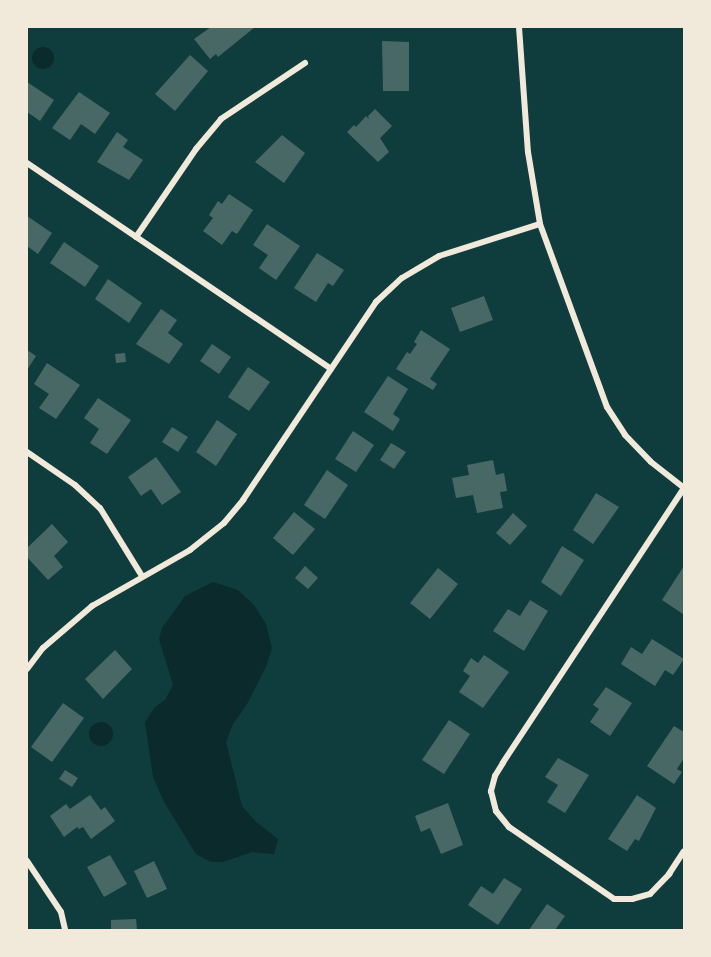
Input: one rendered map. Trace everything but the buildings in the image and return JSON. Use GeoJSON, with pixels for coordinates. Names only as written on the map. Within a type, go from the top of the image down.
{"type":"FeatureCollection","features":[{"type":"Feature","properties":{"kind":"street"},"geometry":{"type":"LineString","coordinates":[[519,27],[528,152],[540,224],[607,407],[625,435],[651,462],[684,488],[503,763],[495,776],[491,791],[496,811],[509,827],[614,899],[632,899],[650,894],[669,874],[684,851]]}},
{"type":"Feature","properties":{"kind":"street"},"geometry":{"type":"LineString","coordinates":[[136,237],[196,149],[221,119],[305,63]]}},
{"type":"Feature","properties":{"kind":"street"},"geometry":{"type":"LineString","coordinates":[[27,163],[331,369]]}},
{"type":"Feature","properties":{"kind":"street"},"geometry":{"type":"LineString","coordinates":[[27,669],[43,648],[92,606],[190,550],[224,523],[243,500],[376,302],[402,278],[439,256],[540,224]]}},
{"type":"Feature","properties":{"kind":"street"},"geometry":{"type":"LineString","coordinates":[[27,452],[75,485],[100,508],[142,576]]}},
{"type":"Feature","properties":{"kind":"street"},"geometry":{"type":"LineString","coordinates":[[27,861],[61,912],[65,930]]}},
{"type":"Feature","properties":{"kind":"water"},"geometry":{"type":"Polygon","coordinates":[[[39,47],[47,47],[54,54],[54,62],[47,69],[39,69],[32,62],[32,54],[39,47]]]}},
{"type":"Feature","properties":{"kind":"water"},"geometry":{"type":"Polygon","coordinates":[[[213,582],[238,590],[254,605],[266,624],[272,648],[266,667],[247,704],[233,724],[226,742],[242,806],[255,821],[278,839],[274,854],[252,852],[223,862],[211,862],[196,854],[164,802],[153,777],[145,722],[155,707],[165,700],[173,685],[159,639],[162,628],[185,596],[213,582]]]}},
{"type":"Feature","properties":{"kind":"water"},"geometry":{"type":"Polygon","coordinates":[[[101,722],[109,726],[113,734],[109,742],[101,746],[93,742],[89,734],[93,726],[101,722]]]}}]}
